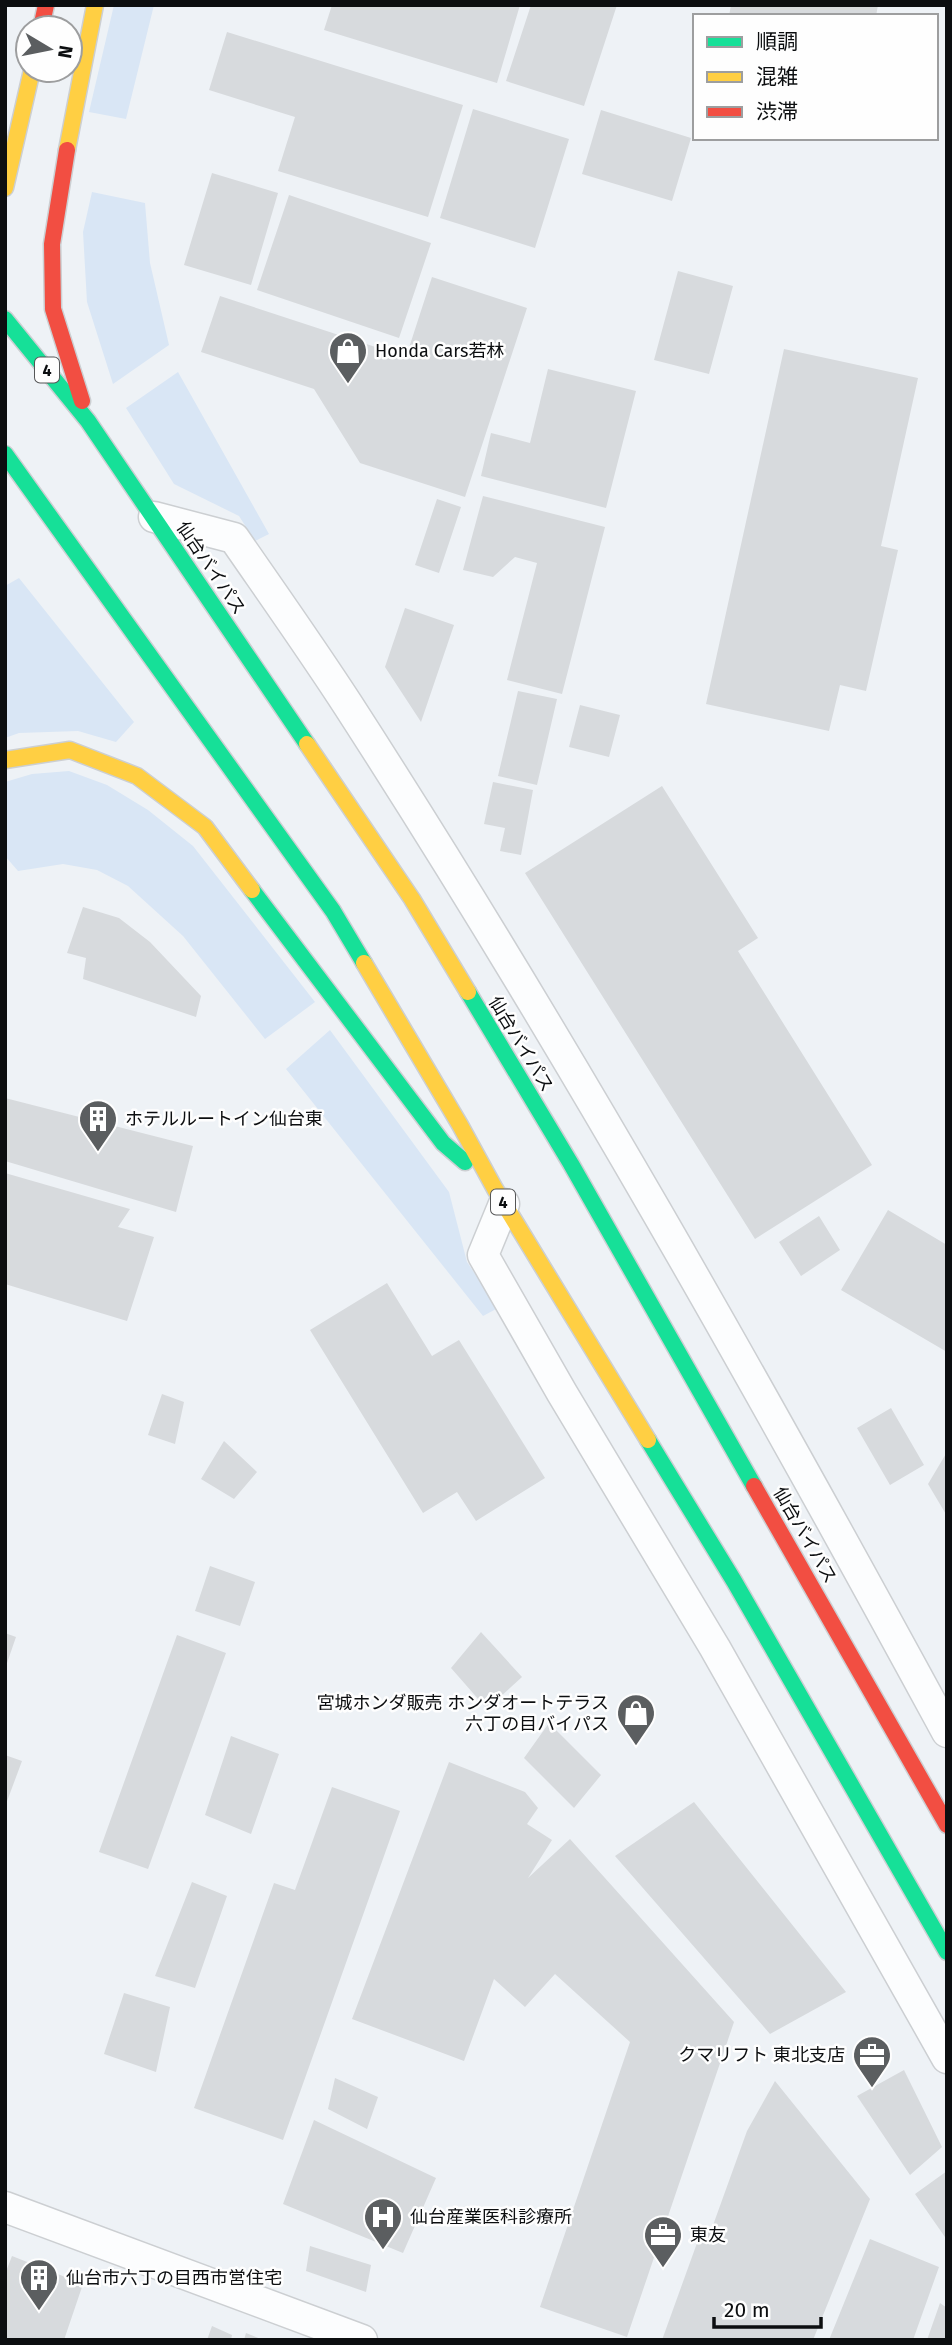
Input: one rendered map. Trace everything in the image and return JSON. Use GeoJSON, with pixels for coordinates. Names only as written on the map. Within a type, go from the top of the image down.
{"type":"FeatureCollection","features":[{"type":"Feature","properties":{"kind":"main road"},"geometry":{"type":"LineString","coordinates":[[88,421],[53,309],[52,244],[95,5]]}},
{"type":"Feature","properties":{"kind":"main road"},"geometry":{"type":"LineString","coordinates":[[5,188],[29,84]]}},
{"type":"Feature","properties":{"kind":"main road","name":"仙台バイパス"},"geometry":{"type":"LineString","coordinates":[[5,319],[88,421],[412,900],[570,1164],[947,1825]]}},
{"type":"Feature","properties":{"kind":"main road","name":"4"},"geometry":{"type":"LineString","coordinates":[[5,454],[333,911],[500,1197],[734,1581],[947,1952]]}},
{"type":"Feature","properties":{"kind":"main road"},"geometry":{"type":"LineString","coordinates":[[5,760],[70,750],[137,776],[205,827],[443,1143],[500,1197]]}},
{"type":"Feature","properties":{"kind":"street"},"geometry":{"type":"LineString","coordinates":[[154,517],[234,538],[347,703],[515,971],[667,1231],[947,1731]]}},
{"type":"Feature","properties":{"kind":"street"},"geometry":{"type":"LineString","coordinates":[[500,1197],[483,1255],[562,1393],[715,1648],[947,2058]]}},
{"type":"Feature","properties":{"kind":"street"},"geometry":{"type":"LineString","coordinates":[[5,2207],[362,2340]]}},
{"type":"Feature","properties":{"kind":"shaded area"},"geometry":{"type":"Polygon","coordinates":[[[114,5],[154,5],[126,119],[89,112],[114,5]]]}},
{"type":"Feature","properties":{"kind":"shaded area"},"geometry":{"type":"Polygon","coordinates":[[[92,192],[145,203],[150,263],[169,345],[113,384],[87,302],[83,232],[92,192]]]}},
{"type":"Feature","properties":{"kind":"shaded area"},"geometry":{"type":"Polygon","coordinates":[[[178,372],[269,534],[255,541],[239,516],[174,484],[126,408],[178,372]]]}},
{"type":"Feature","properties":{"kind":"shaded area"},"geometry":{"type":"Polygon","coordinates":[[[19,578],[134,722],[116,742],[78,731],[19,733],[5,738],[5,586],[19,578]]]}},
{"type":"Feature","properties":{"kind":"shaded area"},"geometry":{"type":"Polygon","coordinates":[[[69,771],[107,785],[148,810],[193,846],[315,1002],[265,1039],[183,936],[128,886],[97,870],[63,864],[18,871],[5,856],[5,782],[32,774],[69,771]]]}},
{"type":"Feature","properties":{"kind":"shaded area"},"geometry":{"type":"Polygon","coordinates":[[[330,1030],[449,1192],[467,1262],[498,1308],[483,1316],[286,1069],[330,1030]]]}},
{"type":"Feature","properties":{"kind":"building"},"geometry":{"type":"Polygon","coordinates":[[[332,5],[520,5],[497,83],[324,30],[332,5]]]}},
{"type":"Feature","properties":{"kind":"building"},"geometry":{"type":"Polygon","coordinates":[[[531,5],[617,5],[584,106],[506,81],[531,5]]]}},
{"type":"Feature","properties":{"kind":"building"},"geometry":{"type":"Polygon","coordinates":[[[731,5],[878,5],[876,14],[729,14],[731,5]]]}},
{"type":"Feature","properties":{"kind":"building"},"geometry":{"type":"Polygon","coordinates":[[[227,32],[463,105],[428,217],[278,171],[295,117],[209,90],[227,32]]]}},
{"type":"Feature","properties":{"kind":"building"},"geometry":{"type":"Polygon","coordinates":[[[473,109],[569,139],[535,248],[440,218],[473,109]]]}},
{"type":"Feature","properties":{"kind":"building"},"geometry":{"type":"Polygon","coordinates":[[[601,110],[691,138],[672,201],[582,174],[601,110]]]}},
{"type":"Feature","properties":{"kind":"building"},"geometry":{"type":"Polygon","coordinates":[[[212,173],[278,193],[251,285],[184,265],[212,173]]]}},
{"type":"Feature","properties":{"kind":"building"},"geometry":{"type":"Polygon","coordinates":[[[289,195],[431,243],[399,338],[257,290],[289,195]]]}},
{"type":"Feature","properties":{"kind":"building"},"geometry":{"type":"Polygon","coordinates":[[[678,271],[733,286],[709,374],[654,360],[678,271]]]}},
{"type":"Feature","properties":{"kind":"building"},"geometry":{"type":"Polygon","coordinates":[[[432,277],[527,308],[465,497],[360,463],[314,389],[201,352],[220,296],[406,357],[432,277]]]}},
{"type":"Feature","properties":{"kind":"building"},"geometry":{"type":"Polygon","coordinates":[[[784,349],[918,378],[881,546],[898,550],[866,691],[840,685],[829,731],[706,704],[784,349]]]}},
{"type":"Feature","properties":{"kind":"building"},"geometry":{"type":"Polygon","coordinates":[[[548,369],[636,391],[606,508],[481,476],[491,433],[530,443],[548,369]]]}},
{"type":"Feature","properties":{"kind":"building"},"geometry":{"type":"Polygon","coordinates":[[[483,496],[605,527],[562,694],[507,680],[537,563],[515,557],[493,577],[463,570],[483,496]]]}},
{"type":"Feature","properties":{"kind":"building"},"geometry":{"type":"Polygon","coordinates":[[[437,499],[461,507],[439,573],[415,565],[437,499]]]}},
{"type":"Feature","properties":{"kind":"building"},"geometry":{"type":"Polygon","coordinates":[[[405,608],[454,625],[421,722],[385,667],[405,608]]]}},
{"type":"Feature","properties":{"kind":"building"},"geometry":{"type":"Polygon","coordinates":[[[518,691],[557,699],[537,785],[498,776],[518,691]]]}},
{"type":"Feature","properties":{"kind":"building"},"geometry":{"type":"Polygon","coordinates":[[[580,705],[620,715],[609,757],[569,747],[580,705]]]}},
{"type":"Feature","properties":{"kind":"building"},"geometry":{"type":"Polygon","coordinates":[[[493,782],[533,790],[521,855],[500,851],[505,828],[484,824],[493,782]]]}},
{"type":"Feature","properties":{"kind":"building"},"geometry":{"type":"Polygon","coordinates":[[[662,786],[758,938],[738,951],[872,1165],[755,1239],[525,873],[662,786]]]}},
{"type":"Feature","properties":{"kind":"building"},"geometry":{"type":"Polygon","coordinates":[[[83,907],[119,918],[150,942],[201,996],[196,1017],[83,979],[86,958],[67,953],[83,907]]]}},
{"type":"Feature","properties":{"kind":"building","name":"ホテルルートイン仙台東"},"geometry":{"type":"Polygon","coordinates":[[[5,1098],[193,1146],[176,1212],[5,1161],[5,1098]]]}},
{"type":"Feature","properties":{"kind":"building"},"geometry":{"type":"Polygon","coordinates":[[[5,1173],[130,1209],[118,1227],[154,1237],[127,1321],[5,1284],[5,1173]]]}},
{"type":"Feature","properties":{"kind":"building"},"geometry":{"type":"Polygon","coordinates":[[[888,1210],[947,1245],[947,1352],[841,1290],[888,1210]]]}},
{"type":"Feature","properties":{"kind":"building"},"geometry":{"type":"Polygon","coordinates":[[[819,1216],[840,1250],[801,1276],[779,1242],[819,1216]]]}},
{"type":"Feature","properties":{"kind":"building"},"geometry":{"type":"Polygon","coordinates":[[[387,1283],[432,1356],[459,1340],[545,1478],[476,1521],[457,1492],[423,1513],[310,1330],[387,1283]]]}},
{"type":"Feature","properties":{"kind":"building"},"geometry":{"type":"Polygon","coordinates":[[[162,1394],[184,1402],[175,1444],[148,1435],[162,1394]]]}},
{"type":"Feature","properties":{"kind":"building"},"geometry":{"type":"Polygon","coordinates":[[[891,1408],[924,1465],[890,1485],[857,1428],[891,1408]]]}},
{"type":"Feature","properties":{"kind":"building"},"geometry":{"type":"Polygon","coordinates":[[[224,1441],[257,1472],[234,1499],[201,1479],[224,1441]]]}},
{"type":"Feature","properties":{"kind":"building"},"geometry":{"type":"Polygon","coordinates":[[[947,1452],[947,1516],[928,1484],[947,1452]]]}},
{"type":"Feature","properties":{"kind":"building"},"geometry":{"type":"Polygon","coordinates":[[[210,1566],[255,1582],[240,1626],[195,1611],[210,1566]]]}},
{"type":"Feature","properties":{"kind":"building"},"geometry":{"type":"Polygon","coordinates":[[[481,1632],[522,1677],[487,1709],[451,1668],[481,1632]]]}},
{"type":"Feature","properties":{"kind":"building"},"geometry":{"type":"Polygon","coordinates":[[[5,1633],[16,1637],[6,1666],[5,1666],[5,1633]]]}},
{"type":"Feature","properties":{"kind":"building"},"geometry":{"type":"Polygon","coordinates":[[[177,1635],[226,1653],[148,1869],[99,1852],[177,1635]]]}},
{"type":"Feature","properties":{"kind":"building"},"geometry":{"type":"Polygon","coordinates":[[[549,1723],[601,1775],[574,1808],[524,1758],[549,1723]]]}},
{"type":"Feature","properties":{"kind":"building"},"geometry":{"type":"Polygon","coordinates":[[[231,1736],[279,1754],[251,1834],[205,1815],[231,1736]]]}},
{"type":"Feature","properties":{"kind":"building"},"geometry":{"type":"Polygon","coordinates":[[[5,1755],[22,1761],[6,1804],[5,1804],[5,1755]]]}},
{"type":"Feature","properties":{"kind":"building"},"geometry":{"type":"Polygon","coordinates":[[[449,1762],[525,1792],[538,1808],[527,1824],[552,1840],[528,1878],[570,1839],[734,2022],[627,2337],[540,2307],[630,2042],[555,1974],[525,2007],[494,1979],[464,2061],[352,2019],[449,1762]]]}},
{"type":"Feature","properties":{"kind":"building"},"geometry":{"type":"Polygon","coordinates":[[[332,1787],[400,1811],[283,2140],[194,2108],[274,1883],[295,1890],[332,1787]]]}},
{"type":"Feature","properties":{"kind":"building"},"geometry":{"type":"Polygon","coordinates":[[[694,1802],[846,1992],[770,2034],[615,1856],[694,1802]]]}},
{"type":"Feature","properties":{"kind":"building"},"geometry":{"type":"Polygon","coordinates":[[[192,1882],[227,1896],[195,1988],[155,1976],[192,1882]]]}},
{"type":"Feature","properties":{"kind":"building"},"geometry":{"type":"Polygon","coordinates":[[[124,1993],[170,2007],[156,2072],[104,2054],[124,1993]]]}},
{"type":"Feature","properties":{"kind":"building"},"geometry":{"type":"Polygon","coordinates":[[[904,2070],[942,2147],[910,2175],[857,2096],[904,2070]]]}},
{"type":"Feature","properties":{"kind":"building"},"geometry":{"type":"Polygon","coordinates":[[[335,2078],[378,2097],[367,2129],[328,2109],[335,2078]]]}},
{"type":"Feature","properties":{"kind":"building"},"geometry":{"type":"Polygon","coordinates":[[[775,2081],[870,2199],[813,2340],[662,2340],[701,2232],[712,2228],[747,2131],[775,2081]]]}},
{"type":"Feature","properties":{"kind":"building"},"geometry":{"type":"Polygon","coordinates":[[[314,2120],[436,2178],[403,2253],[283,2204],[314,2120]]]}},
{"type":"Feature","properties":{"kind":"building"},"geometry":{"type":"Polygon","coordinates":[[[947,2171],[947,2240],[915,2194],[947,2171]]]}},
{"type":"Feature","properties":{"kind":"building"},"geometry":{"type":"Polygon","coordinates":[[[870,2239],[939,2267],[913,2340],[829,2340],[870,2239]]]}},
{"type":"Feature","properties":{"kind":"building"},"geometry":{"type":"Polygon","coordinates":[[[310,2246],[371,2265],[366,2292],[306,2271],[310,2246]]]}},
{"type":"Feature","properties":{"kind":"building","name":"仙台市六丁の目西市営住宅"},"geometry":{"type":"Polygon","coordinates":[[[12,2256],[83,2284],[64,2340],[5,2340],[5,2274],[12,2256]]]}},
{"type":"Feature","properties":{"kind":"building"},"geometry":{"type":"Polygon","coordinates":[[[940,2303],[947,2308],[947,2340],[927,2340],[940,2303]]]}},
{"type":"Feature","properties":{"kind":"building"},"geometry":{"type":"Polygon","coordinates":[[[212,2326],[232,2335],[231,2340],[207,2340],[212,2326]]]}},
{"type":"Feature","properties":{"kind":"building"},"geometry":{"type":"Polygon","coordinates":[[[246,2333],[263,2340],[244,2340],[246,2333]]]}},
{"type":"Feature","properties":{"kind":"traffic: fast"},"geometry":{"type":"LineString","coordinates":[[5,319],[88,421],[307,744]]}},
{"type":"Feature","properties":{"kind":"traffic: fast"},"geometry":{"type":"LineString","coordinates":[[5,454],[333,911],[364,963]]}},
{"type":"Feature","properties":{"kind":"traffic: fast"},"geometry":{"type":"LineString","coordinates":[[252,890],[443,1143],[465,1162]]}},
{"type":"Feature","properties":{"kind":"traffic: fast"},"geometry":{"type":"LineString","coordinates":[[468,992],[571,1164],[754,1486]]}},
{"type":"Feature","properties":{"kind":"traffic: fast"},"geometry":{"type":"LineString","coordinates":[[648,1440],[734,1581],[947,1952]]}},
{"type":"Feature","properties":{"kind":"traffic: slow"},"geometry":{"type":"LineString","coordinates":[[67,150],[95,5]]}},
{"type":"Feature","properties":{"kind":"traffic: slow"},"geometry":{"type":"LineString","coordinates":[[5,188],[29,84]]}},
{"type":"Feature","properties":{"kind":"traffic: slow"},"geometry":{"type":"LineString","coordinates":[[307,744],[412,899],[468,992]]}},
{"type":"Feature","properties":{"kind":"traffic: slow"},"geometry":{"type":"LineString","coordinates":[[5,760],[70,750],[137,776],[205,827],[252,890]]}},
{"type":"Feature","properties":{"kind":"traffic: slow"},"geometry":{"type":"LineString","coordinates":[[364,963],[495,1189],[648,1440]]}},
{"type":"Feature","properties":{"kind":"traffic: jam"},"geometry":{"type":"LineString","coordinates":[[44,14],[46,5]]}},
{"type":"Feature","properties":{"kind":"traffic: jam"},"geometry":{"type":"LineString","coordinates":[[67,150],[52,244],[53,309],[82,401]]}},
{"type":"Feature","properties":{"kind":"traffic: jam"},"geometry":{"type":"LineString","coordinates":[[754,1486],[947,1825]]}},
{"type":"Feature","properties":{"kind":"place","name":"Honda Cars若林"},"geometry":{"type":"Point","coordinates":[348,385]}},
{"type":"Feature","properties":{"kind":"place","name":"ホテルルートイン仙台東"},"geometry":{"type":"Point","coordinates":[98,1153]}},
{"type":"Feature","properties":{"kind":"place","name":"宮城ホンダ販売 ホンダオートテラス 六丁の目バイパス"},"geometry":{"type":"Point","coordinates":[636,1747]}},
{"type":"Feature","properties":{"kind":"place","name":"クマリフト 東北支店"},"geometry":{"type":"Point","coordinates":[872,2089]}},
{"type":"Feature","properties":{"kind":"place","name":"仙台産業医科診療所"},"geometry":{"type":"Point","coordinates":[383,2251]}},
{"type":"Feature","properties":{"kind":"place","name":"東友"},"geometry":{"type":"Point","coordinates":[663,2269]}},
{"type":"Feature","properties":{"kind":"place","name":"仙台市六丁の目西市営住宅"},"geometry":{"type":"Point","coordinates":[39,2312]}}]}
